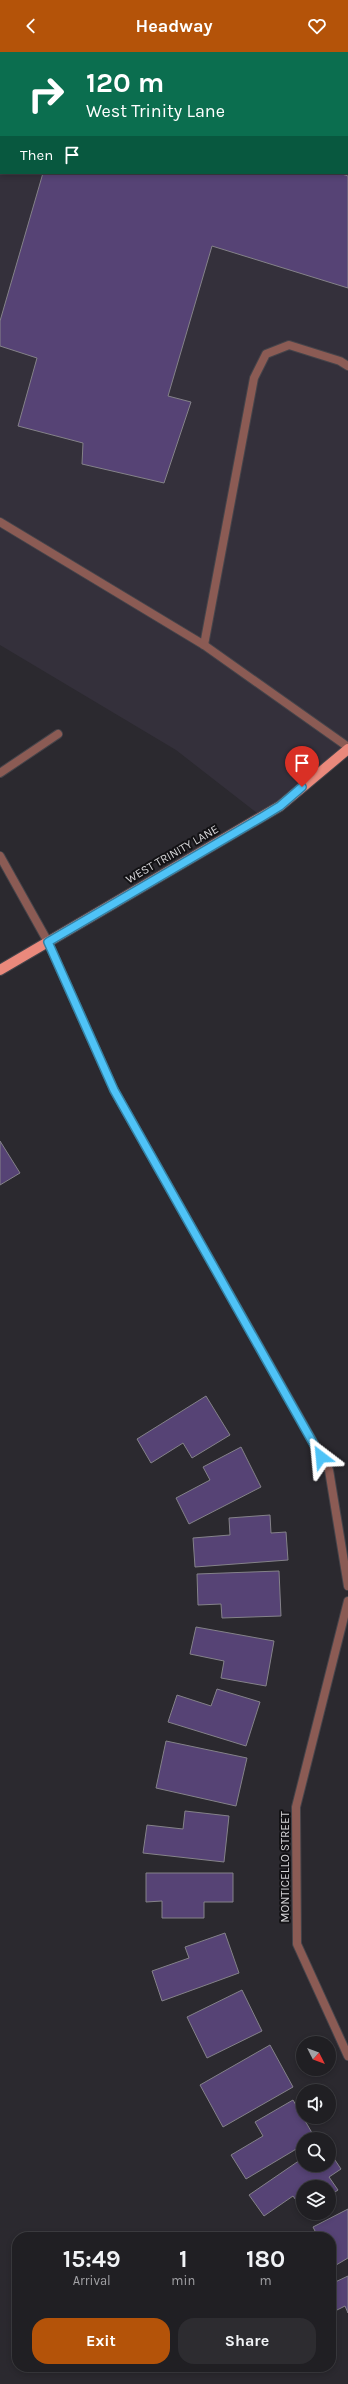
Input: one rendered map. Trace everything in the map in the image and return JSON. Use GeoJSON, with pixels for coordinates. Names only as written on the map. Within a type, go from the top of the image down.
{"type":"FeatureCollection","features":[{"type":"Feature","properties":{"kind":"main road","name":"WEST TRINITY LANE"},"geometry":{"type":"LineString","coordinates":[[0,970],[280,806],[348,748]]}},
{"type":"Feature","properties":{"kind":"street"},"geometry":{"type":"LineString","coordinates":[[204,645],[254,378],[266,354],[289,345],[340,361],[348,366]]}},
{"type":"Feature","properties":{"kind":"street"},"geometry":{"type":"LineString","coordinates":[[0,522],[204,645],[348,748]]}},
{"type":"Feature","properties":{"kind":"street"},"geometry":{"type":"LineString","coordinates":[[0,773],[58,734]]}},
{"type":"Feature","properties":{"kind":"street"},"geometry":{"type":"LineString","coordinates":[[0,856],[48,942],[114,1090],[329,1470],[348,1586]]}},
{"type":"Feature","properties":{"kind":"street","name":"MONTICELLO STREET"},"geometry":{"type":"LineString","coordinates":[[348,1601],[296,1807],[297,1944],[348,2056]]}},
{"type":"Feature","properties":{"kind":"shaded area"},"geometry":{"type":"Polygon","coordinates":[[[0,174],[348,174],[348,749],[262,817],[176,750],[0,645],[0,174]]]}},
{"type":"Feature","properties":{"kind":"building"},"geometry":{"type":"Polygon","coordinates":[[[43,174],[342,174],[348,176],[348,288],[212,246],[168,396],[191,402],[164,483],[82,464],[83,443],[18,426],[37,358],[0,346],[0,321],[43,174]]]}},
{"type":"Feature","properties":{"kind":"building"},"geometry":{"type":"Polygon","coordinates":[[[0,1141],[20,1173],[0,1185],[0,1141]]]}},
{"type":"Feature","properties":{"kind":"building"},"geometry":{"type":"Polygon","coordinates":[[[206,1396],[230,1435],[192,1458],[183,1443],[151,1463],[137,1439],[206,1396]]]}},
{"type":"Feature","properties":{"kind":"building"},"geometry":{"type":"Polygon","coordinates":[[[241,1447],[261,1487],[189,1524],[176,1498],[210,1480],[203,1467],[241,1447]]]}},
{"type":"Feature","properties":{"kind":"building"},"geometry":{"type":"Polygon","coordinates":[[[270,1515],[271,1533],[286,1532],[288,1560],[195,1567],[193,1538],[230,1535],[229,1518],[270,1515]]]}},
{"type":"Feature","properties":{"kind":"building"},"geometry":{"type":"Polygon","coordinates":[[[279,1571],[281,1616],[222,1618],[221,1604],[198,1605],[197,1574],[279,1571]]]}},
{"type":"Feature","properties":{"kind":"building"},"geometry":{"type":"Polygon","coordinates":[[[196,1627],[274,1641],[266,1686],[221,1678],[224,1661],[190,1654],[196,1627]]]}},
{"type":"Feature","properties":{"kind":"building"},"geometry":{"type":"Polygon","coordinates":[[[217,1689],[260,1702],[246,1746],[168,1722],[177,1695],[211,1706],[217,1689]]]}},
{"type":"Feature","properties":{"kind":"building"},"geometry":{"type":"Polygon","coordinates":[[[166,1741],[247,1758],[236,1806],[156,1788],[166,1741]]]}},
{"type":"Feature","properties":{"kind":"building"},"geometry":{"type":"Polygon","coordinates":[[[185,1811],[229,1816],[224,1862],[143,1853],[147,1825],[183,1829],[185,1811]]]}},
{"type":"Feature","properties":{"kind":"building"},"geometry":{"type":"Polygon","coordinates":[[[146,1873],[233,1873],[233,1902],[204,1902],[204,1918],[162,1918],[162,1901],[146,1902],[146,1873]]]}},
{"type":"Feature","properties":{"kind":"building"},"geometry":{"type":"Polygon","coordinates":[[[225,1933],[239,1973],[162,2001],[152,1971],[189,1958],[185,1947],[225,1933]]]}},
{"type":"Feature","properties":{"kind":"building"},"geometry":{"type":"Polygon","coordinates":[[[242,1990],[262,2031],[207,2058],[187,2017],[242,1990]]]}},
{"type":"Feature","properties":{"kind":"building"},"geometry":{"type":"Polygon","coordinates":[[[270,2045],[293,2087],[223,2127],[200,2085],[270,2045]]]}},
{"type":"Feature","properties":{"kind":"building"},"geometry":{"type":"Polygon","coordinates":[[[293,2100],[296,2105],[296,2124],[307,2124],[312,2132],[296,2132],[296,2149],[246,2179],[231,2155],[263,2136],[255,2122],[293,2100]]]}},
{"type":"Feature","properties":{"kind":"building"},"geometry":{"type":"Polygon","coordinates":[[[336,2162],[341,2169],[329,2177],[331,2180],[296,2180],[296,2200],[293,2196],[264,2216],[249,2195],[296,2163],[296,2172],[336,2172],[336,2162]]]}},
{"type":"Feature","properties":{"kind":"building"},"geometry":{"type":"Polygon","coordinates":[[[348,2209],[348,2258],[336,2265],[336,2232],[316,2232],[313,2227],[327,2220],[336,2220],[336,2215],[348,2209]]]}},
{"type":"Feature","properties":{"kind":"building"},"geometry":{"type":"Polygon","coordinates":[[[348,2276],[348,2313],[345,2306],[336,2310],[336,2282],[348,2276]]]}},
{"type":"Feature","properties":{"kind":"route"},"geometry":{"type":"LineString","coordinates":[[302,787],[280,806],[262,817],[48,942],[114,1090],[321,1457]]}}]}
